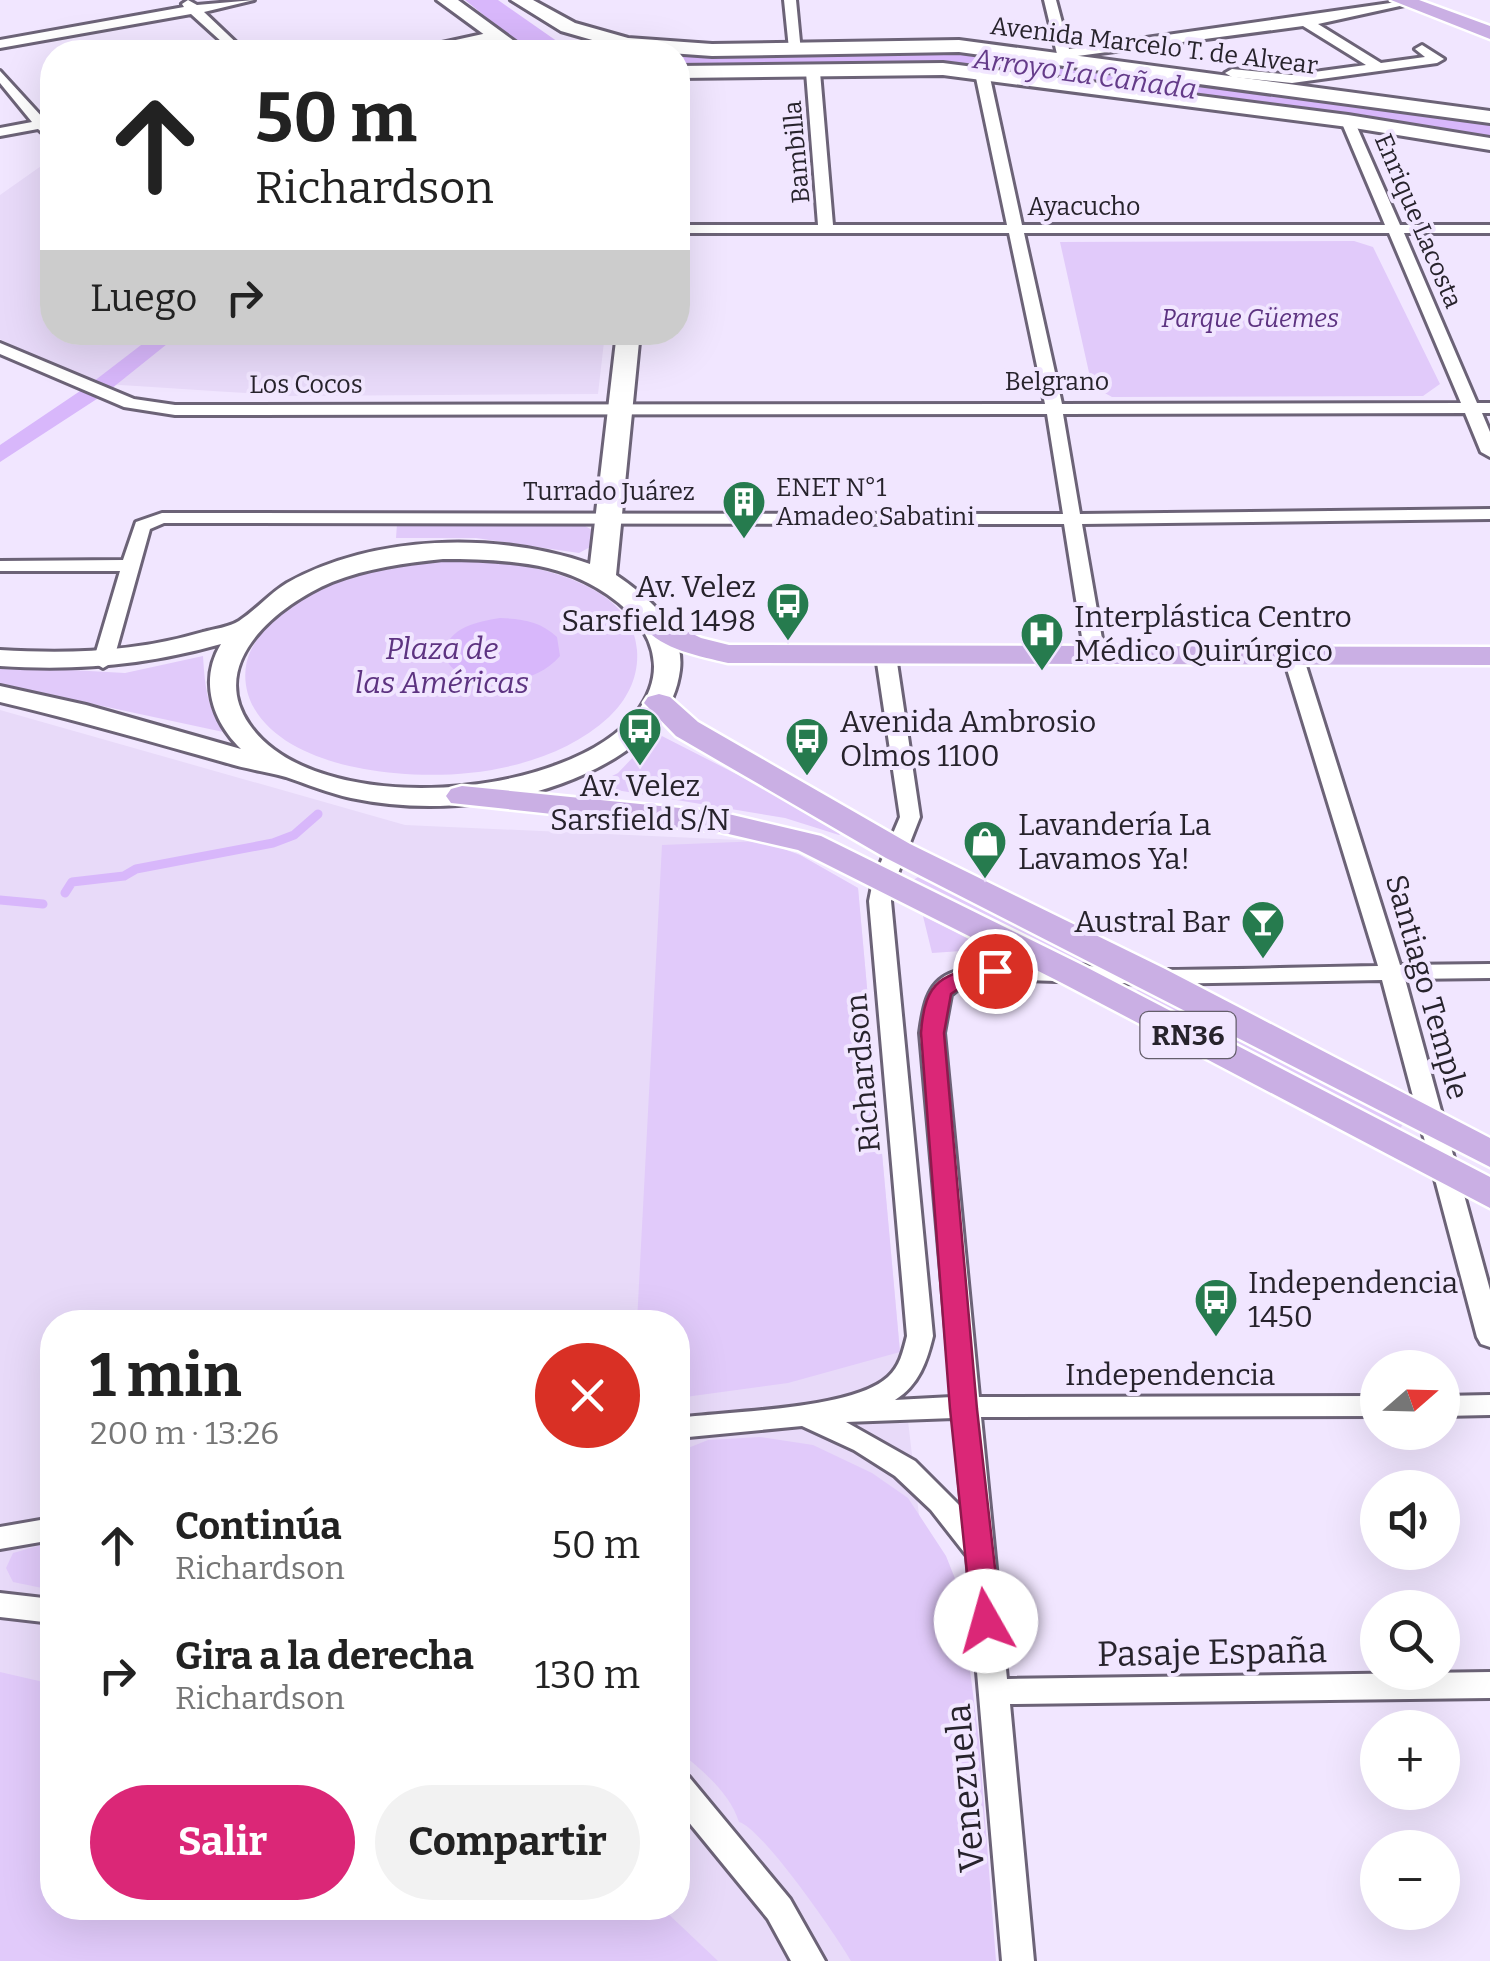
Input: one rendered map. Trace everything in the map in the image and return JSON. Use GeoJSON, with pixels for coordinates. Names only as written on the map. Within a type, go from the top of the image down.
{"type":"FeatureCollection","features":[{"type":"Feature","properties":{"kind":"main road"},"geometry":{"type":"LineString","coordinates":[[446,0],[499,40]]}},
{"type":"Feature","properties":{"kind":"main road","name":"Avenida Marcelo T. de Alvear"},"geometry":{"type":"LineString","coordinates":[[520,0],[586,34],[608,40]]}},
{"type":"Feature","properties":{"kind":"main road"},"geometry":{"type":"LineString","coordinates":[[1403,1],[1490,32]]}},
{"type":"Feature","properties":{"kind":"main road","name":"Avenida Marcelo T. de Alvear"},"geometry":{"type":"LineString","coordinates":[[690,50],[959,46],[1490,117]]}},
{"type":"Feature","properties":{"kind":"main road","name":"Avenida Marcelo T. de Alvear"},"geometry":{"type":"LineString","coordinates":[[690,72],[925,69],[982,73],[1348,121],[1490,144]]}},
{"type":"Feature","properties":{"kind":"main road"},"geometry":{"type":"LineString","coordinates":[[602,579],[624,410],[628,345]]}},
{"type":"Feature","properties":{"kind":"main road","name":"RN36"},"geometry":{"type":"LineString","coordinates":[[305,776],[262,753],[234,724],[222,692],[226,660],[245,628],[273,604],[308,583],[395,556],[491,551],[537,557],[602,579],[635,600],[658,626]]}},
{"type":"Feature","properties":{"kind":"main road"},"geometry":{"type":"LineString","coordinates":[[658,626],[691,644],[728,654],[1490,656]]}},
{"type":"Feature","properties":{"kind":"main road"},"geometry":{"type":"LineString","coordinates":[[658,626],[668,674],[659,703]]}},
{"type":"Feature","properties":{"kind":"main road","name":"RN36"},"geometry":{"type":"LineString","coordinates":[[0,658],[103,662],[150,657],[245,628]]}},
{"type":"Feature","properties":{"kind":"main road","name":"RN36"},"geometry":{"type":"LineString","coordinates":[[0,694],[76,710],[352,790],[420,798],[462,796],[541,780],[596,758],[628,737],[659,703],[686,729],[891,866],[1074,976],[1490,1194]]}},
{"type":"Feature","properties":{"kind":"main road","name":"RN36"},"geometry":{"type":"LineString","coordinates":[[462,796],[757,828],[891,866],[1153,976],[1490,1154]]}},
{"type":"Feature","properties":{"kind":"street"},"geometry":{"type":"LineString","coordinates":[[0,44],[189,5],[248,0]]}},
{"type":"Feature","properties":{"kind":"street"},"geometry":{"type":"LineString","coordinates":[[790,0],[796,49]]}},
{"type":"Feature","properties":{"kind":"street"},"geometry":{"type":"LineString","coordinates":[[1050,0],[1063,57],[1306,22],[1403,1]]}},
{"type":"Feature","properties":{"kind":"street"},"geometry":{"type":"LineString","coordinates":[[189,5],[227,40]]}},
{"type":"Feature","properties":{"kind":"street"},"geometry":{"type":"LineString","coordinates":[[1306,22],[1380,68]]}},
{"type":"Feature","properties":{"kind":"street"},"geometry":{"type":"LineString","coordinates":[[471,40],[492,36]]}},
{"type":"Feature","properties":{"kind":"street"},"geometry":{"type":"LineString","coordinates":[[1232,73],[1292,79],[1437,59],[1422,49]]}},
{"type":"Feature","properties":{"kind":"street","name":"Bambilla"},"geometry":{"type":"LineString","coordinates":[[812,72],[826,228]]}},
{"type":"Feature","properties":{"kind":"street"},"geometry":{"type":"LineString","coordinates":[[982,73],[1054,407],[1095,656]]}},
{"type":"Feature","properties":{"kind":"street"},"geometry":{"type":"LineString","coordinates":[[0,76],[40,116]]}},
{"type":"Feature","properties":{"kind":"street","name":"Enrique Lacosta"},"geometry":{"type":"LineString","coordinates":[[1348,121],[1394,229],[1481,408],[1490,452]]}},
{"type":"Feature","properties":{"kind":"street"},"geometry":{"type":"LineString","coordinates":[[0,132],[40,124]]}},
{"type":"Feature","properties":{"kind":"street","name":"Ayacucho"},"geometry":{"type":"LineString","coordinates":[[690,228],[1490,229]]}},
{"type":"Feature","properties":{"kind":"street","name":"Los Cocos"},"geometry":{"type":"LineString","coordinates":[[0,348],[93,389],[150,408],[624,410]]}},
{"type":"Feature","properties":{"kind":"street","name":"Belgrano"},"geometry":{"type":"LineString","coordinates":[[624,410],[1481,408]]}},
{"type":"Feature","properties":{"kind":"street","name":"Turrado Juárez"},"geometry":{"type":"LineString","coordinates":[[132,566],[142,526],[149,520],[608,516],[1070,519],[1490,514]]}},
{"type":"Feature","properties":{"kind":"street"},"geometry":{"type":"LineString","coordinates":[[0,566],[132,566],[103,662]]}},
{"type":"Feature","properties":{"kind":"street","name":"Richardson"},"geometry":{"type":"LineString","coordinates":[[804,1416],[884,1394],[906,1380],[916,1360],[920,1336],[880,901],[910,817],[886,656]]}},
{"type":"Feature","properties":{"kind":"street","name":"Santiago Temple"},"geometry":{"type":"LineString","coordinates":[[1293,656],[1391,972],[1490,1337]]}},
{"type":"Feature","properties":{"kind":"street"},"geometry":{"type":"LineString","coordinates":[[964,1409],[932,1033],[934,1008],[941,990],[957,979],[995,971],[1153,976],[1490,971]]}},
{"type":"Feature","properties":{"kind":"street","name":"Independencia"},"geometry":{"type":"LineString","coordinates":[[804,1416],[964,1409],[1360,1406]]}},
{"type":"Feature","properties":{"kind":"street"},"geometry":{"type":"LineString","coordinates":[[1460,1406],[1490,1406]]}},
{"type":"Feature","properties":{"kind":"street","name":"Venezuela"},"geometry":{"type":"LineString","coordinates":[[964,1409],[995,1692],[1018,1961]]}},
{"type":"Feature","properties":{"kind":"street"},"geometry":{"type":"LineString","coordinates":[[690,1426],[804,1416]]}},
{"type":"Feature","properties":{"kind":"street","name":"Venezuela"},"geometry":{"type":"LineString","coordinates":[[804,1416],[862,1440],[903,1464],[933,1492],[977,1550]]}},
{"type":"Feature","properties":{"kind":"street"},"geometry":{"type":"LineString","coordinates":[[0,1538],[40,1531]]}},
{"type":"Feature","properties":{"kind":"street"},"geometry":{"type":"LineString","coordinates":[[0,1605],[40,1609]]}},
{"type":"Feature","properties":{"kind":"street","name":"Pasaje España"},"geometry":{"type":"LineString","coordinates":[[995,1692],[1490,1685]]}},
{"type":"Feature","properties":{"kind":"street"},"geometry":{"type":"LineString","coordinates":[[690,1802],[779,1909],[809,1961]]}},
{"type":"Feature","properties":{"kind":"shaded area"},"geometry":{"type":"Polygon","coordinates":[[[40,167],[40,345],[604,345],[598,394],[290,396],[90,383],[0,339],[0,195],[40,167]]]}},
{"type":"Feature","properties":{"kind":"shaded area"},"geometry":{"type":"Polygon","coordinates":[[[0,710],[405,825],[762,841],[800,855],[858,888],[900,1352],[971,1961],[0,1961],[0,710]]]}},
{"type":"Feature","properties":{"kind":"green space","name":"Parque Güemes"},"geometry":{"type":"Polygon","coordinates":[[[1354,241],[1373,247],[1440,384],[1423,396],[1112,397],[1092,386],[1060,242],[1354,241]]]}},
{"type":"Feature","properties":{"kind":"green space"},"geometry":{"type":"Polygon","coordinates":[[[576,521],[594,531],[594,545],[579,553],[476,538],[396,538],[397,524],[576,521]]]}},
{"type":"Feature","properties":{"kind":"green space","name":"Plaza de las Américas"},"geometry":{"type":"Polygon","coordinates":[[[463,558],[513,564],[569,578],[616,606],[630,626],[637,660],[631,686],[609,717],[556,751],[525,762],[493,770],[427,775],[333,762],[288,742],[263,721],[248,694],[246,664],[268,625],[290,605],[343,577],[404,563],[463,558]]]}},
{"type":"Feature","properties":{"kind":"green space"},"geometry":{"type":"Polygon","coordinates":[[[203,656],[211,707],[228,733],[0,684],[0,666],[125,673],[203,656]]]}},
{"type":"Feature","properties":{"kind":"green space"},"geometry":{"type":"Polygon","coordinates":[[[656,733],[846,830],[839,835],[785,818],[592,786],[618,773],[656,733]]]}},
{"type":"Feature","properties":{"kind":"green space"},"geometry":{"type":"Polygon","coordinates":[[[762,841],[800,855],[858,888],[900,1352],[788,1383],[690,1396],[690,1310],[638,1310],[662,845],[762,841]]]}},
{"type":"Feature","properties":{"kind":"green space"},"geometry":{"type":"Polygon","coordinates":[[[926,872],[1092,962],[1086,969],[907,884],[926,872]]]}},
{"type":"Feature","properties":{"kind":"green space"},"geometry":{"type":"Polygon","coordinates":[[[923,916],[991,949],[932,953],[923,916]]]}},
{"type":"Feature","properties":{"kind":"green space"},"geometry":{"type":"Polygon","coordinates":[[[1147,986],[1404,1123],[1398,1131],[1131,993],[1147,986]]]}},
{"type":"Feature","properties":{"kind":"green space"},"geometry":{"type":"Polygon","coordinates":[[[760,1437],[813,1445],[872,1473],[908,1498],[946,1556],[960,1591],[979,1741],[996,1961],[851,1961],[764,1842],[739,1822],[728,1800],[690,1761],[690,1447],[708,1440],[760,1437]]]}},
{"type":"Feature","properties":{"kind":"green space"},"geometry":{"type":"Polygon","coordinates":[[[40,1545],[40,1588],[13,1582],[6,1568],[13,1553],[40,1545]]]}},
{"type":"Feature","properties":{"kind":"green space"},"geometry":{"type":"Polygon","coordinates":[[[0,1672],[40,1681],[40,1920],[675,1920],[718,1961],[0,1961],[0,1672]]]}},
{"type":"Feature","properties":{"kind":"water"},"geometry":{"type":"Polygon","coordinates":[[[465,0],[498,0],[555,40],[511,37],[465,0]]]}},
{"type":"Feature","properties":{"kind":"water","name":"Arroyo La Cañada"},"geometry":{"type":"Polygon","coordinates":[[[948,51],[1453,117],[1490,124],[1490,138],[1364,115],[963,64],[690,68],[690,55],[948,51]]]}},
{"type":"Feature","properties":{"kind":"water"},"geometry":{"type":"Polygon","coordinates":[[[500,618],[544,627],[557,637],[560,656],[534,675],[498,683],[465,677],[452,667],[443,653],[451,637],[473,624],[500,618]]]}},
{"type":"Feature","properties":{"kind":"waterway"},"geometry":{"type":"LineString","coordinates":[[98,388],[155,345]]}},
{"type":"Feature","properties":{"kind":"waterway"},"geometry":{"type":"LineString","coordinates":[[0,455],[93,391]]}},
{"type":"Feature","properties":{"kind":"waterway"},"geometry":{"type":"LineString","coordinates":[[65,893],[72,882],[124,876],[136,869],[273,843],[294,835],[318,814]]}},
{"type":"Feature","properties":{"kind":"waterway"},"geometry":{"type":"LineString","coordinates":[[0,900],[43,904]]}},
{"type":"Feature","properties":{"kind":"place","name":"ENET N°1 Amadeo Sabatini"},"geometry":{"type":"Point","coordinates":[744,540]}},
{"type":"Feature","properties":{"kind":"place","name":"Av. Velez Sarsfield 1498"},"geometry":{"type":"Point","coordinates":[788,642]}},
{"type":"Feature","properties":{"kind":"place","name":"Interplástica Centro Médico Quirúrgico"},"geometry":{"type":"Point","coordinates":[1042,672]}},
{"type":"Feature","properties":{"kind":"place","name":"Av. Velez Sarsfield S/N"},"geometry":{"type":"Point","coordinates":[640,767]}},
{"type":"Feature","properties":{"kind":"place","name":"Avenida Ambrosio Olmos 1100"},"geometry":{"type":"Point","coordinates":[807,777]}},
{"type":"Feature","properties":{"kind":"place","name":"Lavandería La Lavamos Ya!"},"geometry":{"type":"Point","coordinates":[985,880]}},
{"type":"Feature","properties":{"kind":"place","name":"Austral Bar"},"geometry":{"type":"Point","coordinates":[1263,960]}},
{"type":"Feature","properties":{"kind":"place","name":"Independencia 1450"},"geometry":{"type":"Point","coordinates":[1216,1338]}},
{"type":"Feature","properties":{"kind":"route"},"geometry":{"type":"LineString","coordinates":[[986,1621],[932,1033],[934,1008],[941,990],[957,979],[995,971]]}}]}
